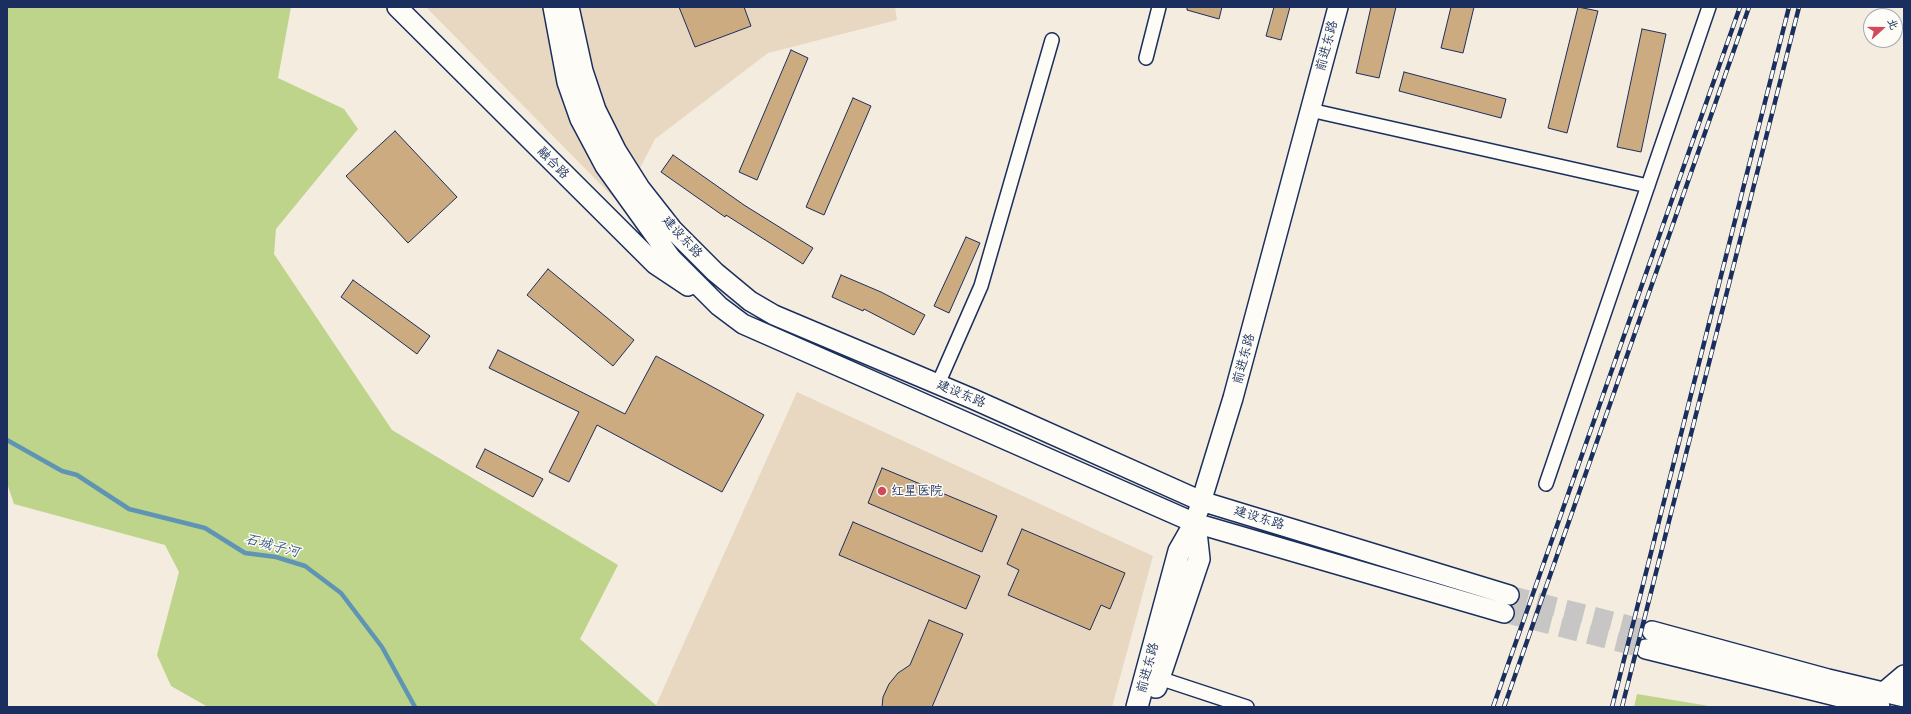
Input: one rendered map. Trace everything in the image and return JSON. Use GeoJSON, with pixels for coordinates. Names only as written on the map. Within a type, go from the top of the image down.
{"type":"FeatureCollection","features":[{"type":"Feature","properties":{"kind":"main road","name":"融合路"},"geometry":{"type":"LineString","coordinates":[[397,7],[655,264],[719,306]]}},
{"type":"Feature","properties":{"kind":"main road","name":"建设东路"},"geometry":{"type":"LineString","coordinates":[[553,7],[567,82],[580,119],[605,166],[671,258],[719,306],[743,324],[1195,523],[1504,613]]}},
{"type":"Feature","properties":{"kind":"main road","name":"建设东路"},"geometry":{"type":"LineString","coordinates":[[568,7],[583,71],[596,110],[616,150],[640,188],[673,230],[715,272],[750,301],[768,312],[938,384],[1202,501],[1509,595]]}},
{"type":"Feature","properties":{"kind":"main road","name":"前进东路"},"geometry":{"type":"LineString","coordinates":[[1137,707],[1179,551],[1195,523],[1233,398],[1338,7]]}},
{"type":"Feature","properties":{"kind":"main road"},"geometry":{"type":"LineString","coordinates":[[1150,707],[1199,559],[1195,523]]}},
{"type":"Feature","properties":{"kind":"main road"},"geometry":{"type":"LineString","coordinates":[[1649,640],[1820,677],[1875,702],[1904,697]]}},
{"type":"Feature","properties":{"kind":"main road"},"geometry":{"type":"LineString","coordinates":[[1875,702],[1904,675]]}},
{"type":"Feature","properties":{"kind":"street"},"geometry":{"type":"LineString","coordinates":[[1146,58],[1159,7]]}},
{"type":"Feature","properties":{"kind":"street"},"geometry":{"type":"LineString","coordinates":[[1546,484],[1709,7]]}},
{"type":"Feature","properties":{"kind":"street"},"geometry":{"type":"LineString","coordinates":[[938,384],[981,286],[1052,40]]}},
{"type":"Feature","properties":{"kind":"street"},"geometry":{"type":"LineString","coordinates":[[1310,110],[1648,186]]}},
{"type":"Feature","properties":{"kind":"street"},"geometry":{"type":"LineString","coordinates":[[1159,678],[1247,707]]}},
{"type":"Feature","properties":{"kind":"shaded area"},"geometry":{"type":"Polygon","coordinates":[[[426,7],[895,7],[897,20],[768,53],[655,139],[621,205],[426,7]]]}},
{"type":"Feature","properties":{"kind":"shaded area","name":"红星医院"},"geometry":{"type":"Polygon","coordinates":[[[797,392],[1153,556],[1112,707],[658,707],[656,705],[797,392]]]}},
{"type":"Feature","properties":{"kind":"green space"},"geometry":{"type":"Polygon","coordinates":[[[7,7],[291,7],[278,78],[344,109],[358,129],[276,229],[274,254],[392,430],[618,565],[580,639],[658,707],[208,707],[171,686],[157,655],[179,572],[165,545],[14,504],[7,483],[7,7]]]}},
{"type":"Feature","properties":{"kind":"green space"},"geometry":{"type":"Polygon","coordinates":[[[1637,694],[1715,707],[1634,707],[1637,694]]]}},
{"type":"Feature","properties":{"kind":"building"},"geometry":{"type":"Polygon","coordinates":[[[679,7],[744,7],[751,26],[695,47],[679,7]]]}},
{"type":"Feature","properties":{"kind":"building"},"geometry":{"type":"Polygon","coordinates":[[[1187,7],[1222,7],[1219,19],[1187,10],[1187,7]]]}},
{"type":"Feature","properties":{"kind":"building"},"geometry":{"type":"Polygon","coordinates":[[[1274,7],[1290,7],[1281,40],[1266,36],[1274,7]]]}},
{"type":"Feature","properties":{"kind":"building"},"geometry":{"type":"Polygon","coordinates":[[[1371,7],[1396,7],[1379,78],[1356,73],[1371,7]]]}},
{"type":"Feature","properties":{"kind":"building"},"geometry":{"type":"Polygon","coordinates":[[[1451,7],[1474,7],[1463,53],[1441,48],[1451,7]]]}},
{"type":"Feature","properties":{"kind":"building"},"geometry":{"type":"Polygon","coordinates":[[[1578,7],[1598,11],[1567,133],[1548,128],[1578,7]]]}},
{"type":"Feature","properties":{"kind":"building"},"geometry":{"type":"Polygon","coordinates":[[[1642,29],[1666,34],[1641,152],[1617,147],[1642,29]]]}},
{"type":"Feature","properties":{"kind":"building"},"geometry":{"type":"Polygon","coordinates":[[[791,50],[808,58],[757,180],[739,172],[791,50]]]}},
{"type":"Feature","properties":{"kind":"building"},"geometry":{"type":"Polygon","coordinates":[[[1404,72],[1506,99],[1501,118],[1399,91],[1404,72]]]}},
{"type":"Feature","properties":{"kind":"building"},"geometry":{"type":"Polygon","coordinates":[[[853,98],[871,106],[824,215],[806,207],[853,98]]]}},
{"type":"Feature","properties":{"kind":"building"},"geometry":{"type":"Polygon","coordinates":[[[395,131],[457,197],[408,243],[346,176],[395,131]]]}},
{"type":"Feature","properties":{"kind":"building"},"geometry":{"type":"Polygon","coordinates":[[[673,155],[744,205],[813,248],[803,264],[726,215],[725,217],[661,172],[673,155]]]}},
{"type":"Feature","properties":{"kind":"building"},"geometry":{"type":"Polygon","coordinates":[[[966,237],[980,243],[949,313],[934,306],[966,237]]]}},
{"type":"Feature","properties":{"kind":"building"},"geometry":{"type":"Polygon","coordinates":[[[548,269],[634,340],[613,366],[527,295],[548,269]]]}},
{"type":"Feature","properties":{"kind":"building"},"geometry":{"type":"Polygon","coordinates":[[[841,275],[881,292],[925,315],[914,335],[864,309],[863,311],[832,297],[841,275]]]}},
{"type":"Feature","properties":{"kind":"building"},"geometry":{"type":"Polygon","coordinates":[[[353,280],[430,336],[417,354],[341,297],[353,280]]]}},
{"type":"Feature","properties":{"kind":"building"},"geometry":{"type":"Polygon","coordinates":[[[498,350],[625,414],[656,356],[764,415],[722,492],[597,425],[569,482],[549,472],[579,412],[489,368],[498,350]]]}},
{"type":"Feature","properties":{"kind":"building"},"geometry":{"type":"Polygon","coordinates":[[[485,449],[543,479],[533,497],[476,467],[485,449]]]}},
{"type":"Feature","properties":{"kind":"building"},"geometry":{"type":"Polygon","coordinates":[[[882,468],[997,516],[982,552],[868,503],[882,468]]]}},
{"type":"Feature","properties":{"kind":"building"},"geometry":{"type":"Polygon","coordinates":[[[853,522],[980,576],[966,609],[839,555],[853,522]]]}},
{"type":"Feature","properties":{"kind":"building"},"geometry":{"type":"Polygon","coordinates":[[[1022,529],[1125,573],[1110,609],[1101,605],[1090,630],[1008,595],[1019,570],[1007,564],[1022,529]]]}},
{"type":"Feature","properties":{"kind":"building"},"geometry":{"type":"Polygon","coordinates":[[[929,620],[963,634],[932,707],[882,707],[883,697],[889,684],[898,673],[910,665],[929,620]]]}},
{"type":"Feature","properties":{"kind":"waterway","name":"石城子河"},"geometry":{"type":"LineString","coordinates":[[7,440],[62,471],[77,475],[129,509],[205,528],[245,553],[276,557],[305,566],[341,593],[382,647],[415,707]]}},
{"type":"Feature","properties":{"kind":"tunnel"},"geometry":{"type":"LineString","coordinates":[[1509,595],[1652,631]]}},
{"type":"Feature","properties":{"kind":"tunnel"},"geometry":{"type":"LineString","coordinates":[[1504,613],[1646,649]]}},
{"type":"Feature","properties":{"kind":"railway"},"geometry":{"type":"LineString","coordinates":[[1493,707],[1740,7]]}},
{"type":"Feature","properties":{"kind":"railway"},"geometry":{"type":"LineString","coordinates":[[1504,707],[1749,7]]}},
{"type":"Feature","properties":{"kind":"railway"},"geometry":{"type":"LineString","coordinates":[[1612,707],[1789,7]]}},
{"type":"Feature","properties":{"kind":"railway"},"geometry":{"type":"LineString","coordinates":[[1622,707],[1799,7]]}},
{"type":"Feature","properties":{"kind":"place","name":"红星医院"},"geometry":{"type":"Point","coordinates":[882,491]}}]}
